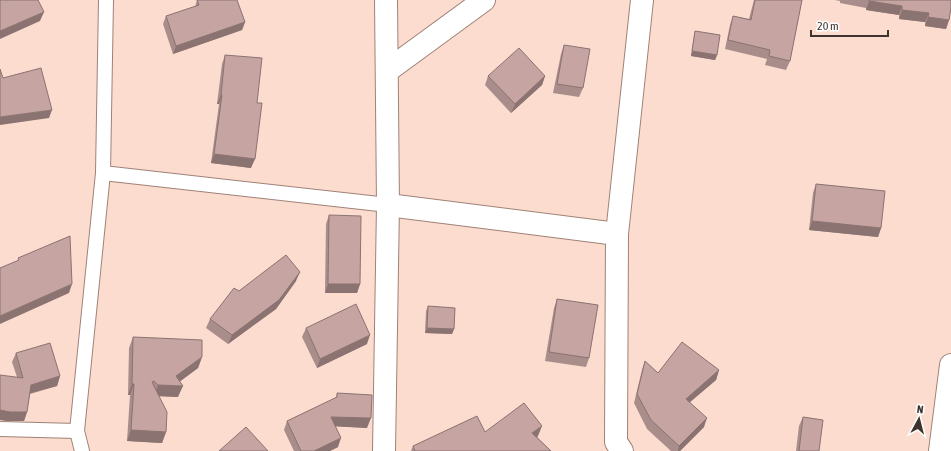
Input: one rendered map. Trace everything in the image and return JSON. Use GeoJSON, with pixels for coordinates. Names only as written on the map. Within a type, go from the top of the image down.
{"type":"FeatureCollection","features":[{"type":"Feature","properties":{"kind":"street"},"geometry":{"type":"LineString","coordinates":[[384,451],[388,205],[386,0]]}},
{"type":"Feature","properties":{"kind":"street"},"geometry":{"type":"LineString","coordinates":[[386,70],[484,0]]}},
{"type":"Feature","properties":{"kind":"street"},"geometry":{"type":"LineString","coordinates":[[622,451],[616,442],[617,234],[642,0]]}},
{"type":"Feature","properties":{"kind":"street"},"geometry":{"type":"LineString","coordinates":[[388,205],[617,234]]}},
{"type":"Feature","properties":{"kind":"street"},"geometry":{"type":"LineString","coordinates":[[940,451],[951,365]]}},
{"type":"Feature","properties":{"kind":"lane"},"geometry":{"type":"LineString","coordinates":[[82,451],[77,431],[103,173],[106,0]]}},
{"type":"Feature","properties":{"kind":"lane"},"geometry":{"type":"LineString","coordinates":[[103,173],[388,205]]}},
{"type":"Feature","properties":{"kind":"lane"},"geometry":{"type":"LineString","coordinates":[[0,429],[77,431]]}},
{"type":"Feature","properties":{"kind":"building"},"geometry":{"type":"Polygon","coordinates":[[[0,0],[38,0],[44,12],[0,31],[0,0]]]}},
{"type":"Feature","properties":{"kind":"building"},"geometry":{"type":"Polygon","coordinates":[[[197,0],[237,0],[245,22],[176,46],[166,16],[199,5],[197,0]]]}},
{"type":"Feature","properties":{"kind":"building"},"geometry":{"type":"Polygon","coordinates":[[[755,0],[802,0],[790,61],[769,56],[770,50],[728,40],[733,16],[751,20],[755,0]]]}},
{"type":"Feature","properties":{"kind":"building"},"geometry":{"type":"Polygon","coordinates":[[[869,0],[951,0],[949,20],[928,17],[929,13],[902,10],[902,6],[869,0]]]}},
{"type":"Feature","properties":{"kind":"building"},"geometry":{"type":"Polygon","coordinates":[[[695,31],[720,35],[717,55],[692,51],[695,31]]]}},
{"type":"Feature","properties":{"kind":"building"},"geometry":{"type":"Polygon","coordinates":[[[564,45],[590,49],[583,88],[557,84],[564,45]]]}},
{"type":"Feature","properties":{"kind":"building"},"geometry":{"type":"Polygon","coordinates":[[[519,48],[545,76],[515,104],[488,76],[519,48]]]}},
{"type":"Feature","properties":{"kind":"building"},"geometry":{"type":"Polygon","coordinates":[[[225,55],[262,58],[257,103],[262,103],[255,159],[214,154],[222,95],[225,55]]]}},
{"type":"Feature","properties":{"kind":"building"},"geometry":{"type":"Polygon","coordinates":[[[41,68],[52,110],[0,117],[0,69],[3,78],[41,68]]]}},
{"type":"Feature","properties":{"kind":"building"},"geometry":{"type":"Polygon","coordinates":[[[816,184],[885,191],[881,228],[812,221],[816,184]]]}},
{"type":"Feature","properties":{"kind":"building"},"geometry":{"type":"Polygon","coordinates":[[[329,215],[361,216],[360,284],[328,284],[329,215]]]}},
{"type":"Feature","properties":{"kind":"building"},"geometry":{"type":"Polygon","coordinates":[[[70,236],[72,284],[0,316],[0,268],[19,260],[18,258],[70,236]]]}},
{"type":"Feature","properties":{"kind":"building"},"geometry":{"type":"Polygon","coordinates":[[[286,255],[300,272],[279,300],[232,335],[210,319],[234,288],[239,291],[286,255]]]}},
{"type":"Feature","properties":{"kind":"building"},"geometry":{"type":"Polygon","coordinates":[[[557,299],[598,305],[589,358],[549,352],[557,299]]]}},
{"type":"Feature","properties":{"kind":"building"},"geometry":{"type":"Polygon","coordinates":[[[356,304],[370,335],[320,359],[306,328],[356,304]]]}},
{"type":"Feature","properties":{"kind":"building"},"geometry":{"type":"Polygon","coordinates":[[[428,306],[455,308],[454,329],[427,328],[428,306]]]}},
{"type":"Feature","properties":{"kind":"building"},"geometry":{"type":"Polygon","coordinates":[[[133,337],[202,340],[202,357],[176,376],[183,386],[158,385],[154,381],[152,382],[167,412],[166,432],[131,430],[134,384],[132,384],[133,337]]]}},
{"type":"Feature","properties":{"kind":"building"},"geometry":{"type":"Polygon","coordinates":[[[682,342],[719,370],[686,399],[707,418],[679,446],[651,420],[637,394],[645,361],[658,373],[682,342]]]}},
{"type":"Feature","properties":{"kind":"building"},"geometry":{"type":"Polygon","coordinates":[[[50,343],[60,376],[31,385],[27,412],[10,412],[0,410],[0,375],[23,378],[16,353],[50,343]]]}},
{"type":"Feature","properties":{"kind":"building"},"geometry":{"type":"Polygon","coordinates":[[[337,393],[372,395],[371,418],[331,417],[341,438],[314,451],[301,451],[287,421],[337,397],[337,393]]]}},
{"type":"Feature","properties":{"kind":"building"},"geometry":{"type":"Polygon","coordinates":[[[524,403],[542,426],[532,433],[551,451],[415,451],[413,446],[477,416],[485,432],[524,403]]]}},
{"type":"Feature","properties":{"kind":"building"},"geometry":{"type":"Polygon","coordinates":[[[803,417],[823,420],[819,451],[799,451],[803,417]]]}},
{"type":"Feature","properties":{"kind":"building"},"geometry":{"type":"Polygon","coordinates":[[[246,427],[268,451],[219,451],[246,427]]]}}]}
